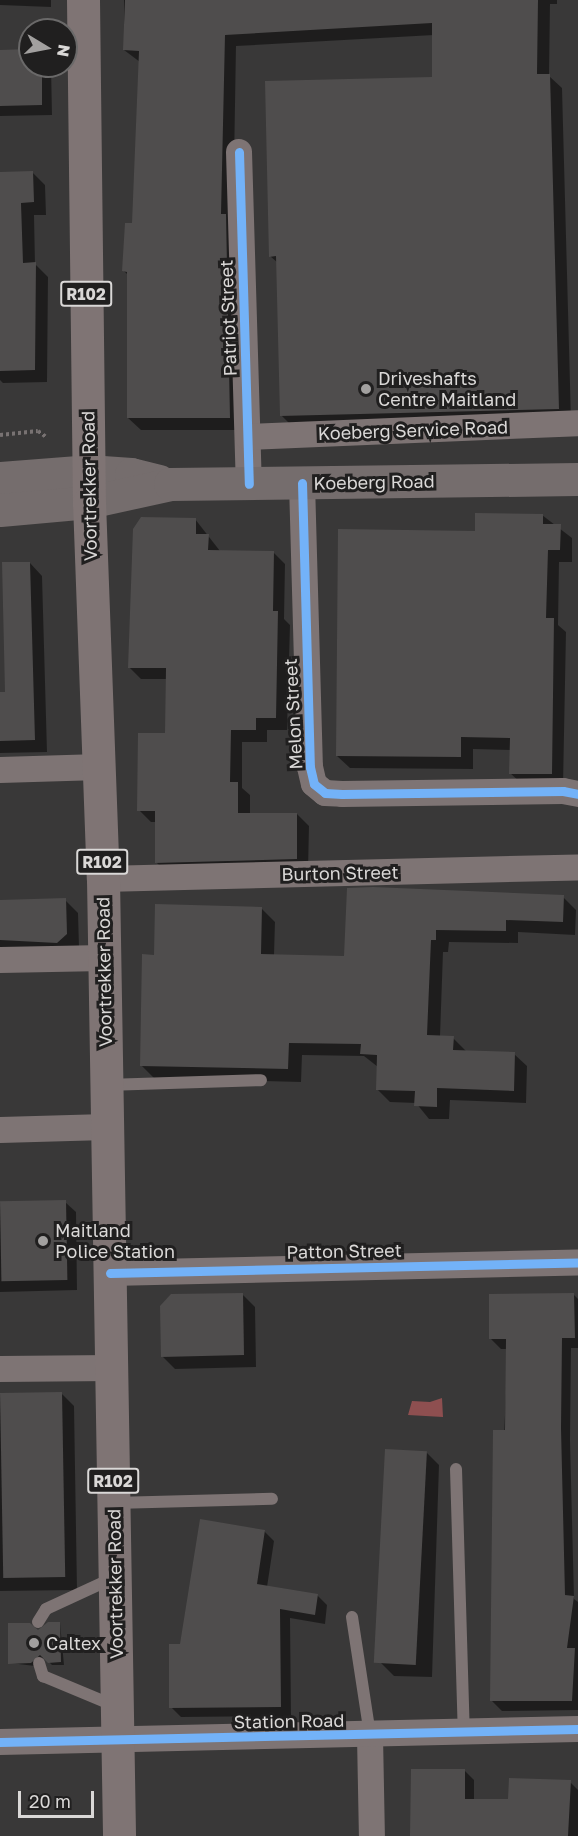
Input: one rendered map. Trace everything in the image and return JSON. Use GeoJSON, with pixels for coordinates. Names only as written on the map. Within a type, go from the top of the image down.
{"type":"FeatureCollection","features":[{"type":"Feature","properties":{"kind":"main road","name":"Voortrekker Road"},"geometry":{"type":"LineString","coordinates":[[83,0],[88,487],[103,879],[119,1836]]}},
{"type":"Feature","properties":{"kind":"main road"},"geometry":{"type":"LineString","coordinates":[[0,478],[88,487]]}},
{"type":"Feature","properties":{"kind":"main road","name":"Koeberg Road"},"geometry":{"type":"LineString","coordinates":[[88,487],[578,479]]}},
{"type":"Feature","properties":{"kind":"main road"},"geometry":{"type":"LineString","coordinates":[[0,510],[88,487]]}},
{"type":"Feature","properties":{"kind":"street","name":"Patriot Street"},"geometry":{"type":"LineString","coordinates":[[239,152],[249,484]]}},
{"type":"Feature","properties":{"kind":"street","name":"Koeberg Service Road"},"geometry":{"type":"LineString","coordinates":[[248,437],[578,423]]}},
{"type":"Feature","properties":{"kind":"street","name":"Melon Street"},"geometry":{"type":"LineString","coordinates":[[302,483],[310,767],[314,784],[325,793],[342,794],[563,790],[578,794]]}},
{"type":"Feature","properties":{"kind":"street"},"geometry":{"type":"LineString","coordinates":[[0,770],[100,767]]}},
{"type":"Feature","properties":{"kind":"street","name":"Burton Street"},"geometry":{"type":"LineString","coordinates":[[103,879],[578,867]]}},
{"type":"Feature","properties":{"kind":"street"},"geometry":{"type":"LineString","coordinates":[[0,960],[104,958]]}},
{"type":"Feature","properties":{"kind":"street"},"geometry":{"type":"LineString","coordinates":[[0,1130],[106,1127]]}},
{"type":"Feature","properties":{"kind":"street","name":"Patton Street"},"geometry":{"type":"LineString","coordinates":[[110,1273],[578,1262]]}},
{"type":"Feature","properties":{"kind":"street"},"geometry":{"type":"LineString","coordinates":[[0,1369],[112,1368]]}},
{"type":"Feature","properties":{"kind":"street","name":"Station Road"},"geometry":{"type":"LineString","coordinates":[[0,1742],[370,1736],[578,1729]]}},
{"type":"Feature","properties":{"kind":"street"},"geometry":{"type":"LineString","coordinates":[[370,1736],[372,1836]]}},
{"type":"Feature","properties":{"kind":"lane"},"geometry":{"type":"LineString","coordinates":[[105,1085],[261,1080]]}},
{"type":"Feature","properties":{"kind":"lane"},"geometry":{"type":"LineString","coordinates":[[456,1469],[465,1733]]}},
{"type":"Feature","properties":{"kind":"lane"},"geometry":{"type":"LineString","coordinates":[[114,1503],[272,1499]]}},
{"type":"Feature","properties":{"kind":"lane"},"geometry":{"type":"LineString","coordinates":[[38,1622],[46,1609],[115,1578]]}},
{"type":"Feature","properties":{"kind":"lane"},"geometry":{"type":"LineString","coordinates":[[352,1617],[370,1736]]}},
{"type":"Feature","properties":{"kind":"lane"},"geometry":{"type":"LineString","coordinates":[[39,1663],[43,1676],[116,1707]]}},
{"type":"Feature","properties":{"kind":"path"},"geometry":{"type":"LineString","coordinates":[[0,435],[38,431],[45,436]]}},
{"type":"Feature","properties":{"kind":"shaded area"},"geometry":{"type":"Polygon","coordinates":[[[442,1398],[443,1417],[408,1415],[412,1401],[430,1402],[442,1398]]]}},
{"type":"Feature","properties":{"kind":"building"},"geometry":{"type":"Polygon","coordinates":[[[125,0],[538,0],[537,74],[550,74],[559,409],[280,416],[276,256],[269,257],[265,81],[432,77],[432,23],[225,35],[221,214],[226,214],[230,418],[127,418],[127,272],[122,271],[125,223],[132,223],[139,51],[123,50],[125,0]]]}},
{"type":"Feature","properties":{"kind":"building"},"geometry":{"type":"Polygon","coordinates":[[[18,49],[18,78],[42,78],[42,105],[0,106],[0,50],[18,49]]]}},
{"type":"Feature","properties":{"kind":"building"},"geometry":{"type":"Polygon","coordinates":[[[33,171],[34,202],[21,203],[23,263],[36,262],[35,370],[0,371],[0,172],[33,171]]]}},
{"type":"Feature","properties":{"kind":"building"},"geometry":{"type":"Polygon","coordinates":[[[475,513],[543,514],[543,524],[561,524],[560,550],[548,550],[546,618],[554,618],[552,774],[509,774],[510,738],[461,737],[461,757],[336,756],[338,529],[475,531],[475,513]]]}},
{"type":"Feature","properties":{"kind":"building"},"geometry":{"type":"Polygon","coordinates":[[[141,517],[196,518],[196,534],[209,534],[208,550],[274,551],[273,611],[278,611],[276,718],[256,718],[256,730],[231,730],[230,782],[238,782],[238,813],[297,813],[297,859],[155,863],[155,811],[137,811],[138,733],[165,733],[166,668],[128,668],[133,529],[141,517]]]}},
{"type":"Feature","properties":{"kind":"building"},"geometry":{"type":"Polygon","coordinates":[[[2,562],[30,562],[35,740],[0,741],[0,692],[5,692],[2,562]]]}},
{"type":"Feature","properties":{"kind":"building"},"geometry":{"type":"Polygon","coordinates":[[[373,887],[564,895],[563,922],[506,920],[506,931],[436,930],[436,940],[431,940],[427,1035],[454,1036],[453,1050],[515,1052],[514,1091],[437,1088],[437,1107],[414,1106],[415,1091],[376,1090],[377,1055],[360,1054],[361,1044],[289,1043],[288,1069],[140,1066],[142,954],[154,955],[155,904],[262,907],[261,954],[344,956],[347,888],[373,887]]]}},
{"type":"Feature","properties":{"kind":"building"},"geometry":{"type":"Polygon","coordinates":[[[66,898],[67,934],[57,943],[0,940],[0,900],[66,898]]]}},
{"type":"Feature","properties":{"kind":"building","name":"Maitland Police Station"},"geometry":{"type":"Polygon","coordinates":[[[66,1200],[67,1280],[1,1281],[0,1201],[66,1200]]]}},
{"type":"Feature","properties":{"kind":"building"},"geometry":{"type":"Polygon","coordinates":[[[243,1293],[244,1355],[161,1357],[160,1306],[171,1294],[243,1293]]]}},
{"type":"Feature","properties":{"kind":"building"},"geometry":{"type":"Polygon","coordinates":[[[574,1293],[575,1338],[562,1338],[561,1428],[565,1595],[574,1596],[567,1648],[575,1648],[572,1701],[490,1701],[493,1430],[505,1430],[506,1339],[489,1339],[489,1294],[574,1293]]]}},
{"type":"Feature","properties":{"kind":"building"},"geometry":{"type":"Polygon","coordinates":[[[62,1392],[65,1577],[3,1578],[0,1393],[62,1392]]]}},
{"type":"Feature","properties":{"kind":"building"},"geometry":{"type":"Polygon","coordinates":[[[385,1449],[427,1451],[416,1665],[374,1663],[385,1449]]]}},
{"type":"Feature","properties":{"kind":"building"},"geometry":{"type":"Polygon","coordinates":[[[200,1519],[265,1530],[257,1584],[318,1594],[315,1615],[280,1609],[281,1707],[169,1708],[169,1644],[180,1644],[200,1519]]]}},
{"type":"Feature","properties":{"kind":"building","name":"Caltex"},"geometry":{"type":"Polygon","coordinates":[[[48,1622],[60,1622],[61,1662],[48,1663],[40,1655],[31,1663],[8,1664],[8,1623],[30,1623],[38,1630],[48,1622]]]}},
{"type":"Feature","properties":{"kind":"building"},"geometry":{"type":"Polygon","coordinates":[[[411,1769],[465,1769],[465,1799],[508,1799],[509,1778],[571,1780],[568,1836],[410,1836],[411,1769]]]}},
{"type":"Feature","properties":{"kind":"cycle path"},"geometry":{"type":"LineString","coordinates":[[239,152],[249,484]]}},
{"type":"Feature","properties":{"kind":"cycle path"},"geometry":{"type":"LineString","coordinates":[[302,483],[310,767],[314,784],[325,793],[342,794],[563,791],[578,794]]}},
{"type":"Feature","properties":{"kind":"cycle path"},"geometry":{"type":"LineString","coordinates":[[110,1273],[578,1262]]}},
{"type":"Feature","properties":{"kind":"cycle path"},"geometry":{"type":"LineString","coordinates":[[0,1742],[578,1729]]}},
{"type":"Feature","properties":{"kind":"place","name":"Driveshafts Centre Maitland"},"geometry":{"type":"Point","coordinates":[366,389]}},
{"type":"Feature","properties":{"kind":"place","name":"Maitland Police Station"},"geometry":{"type":"Point","coordinates":[43,1241]}},
{"type":"Feature","properties":{"kind":"place","name":"Caltex"},"geometry":{"type":"Point","coordinates":[34,1643]}}]}
